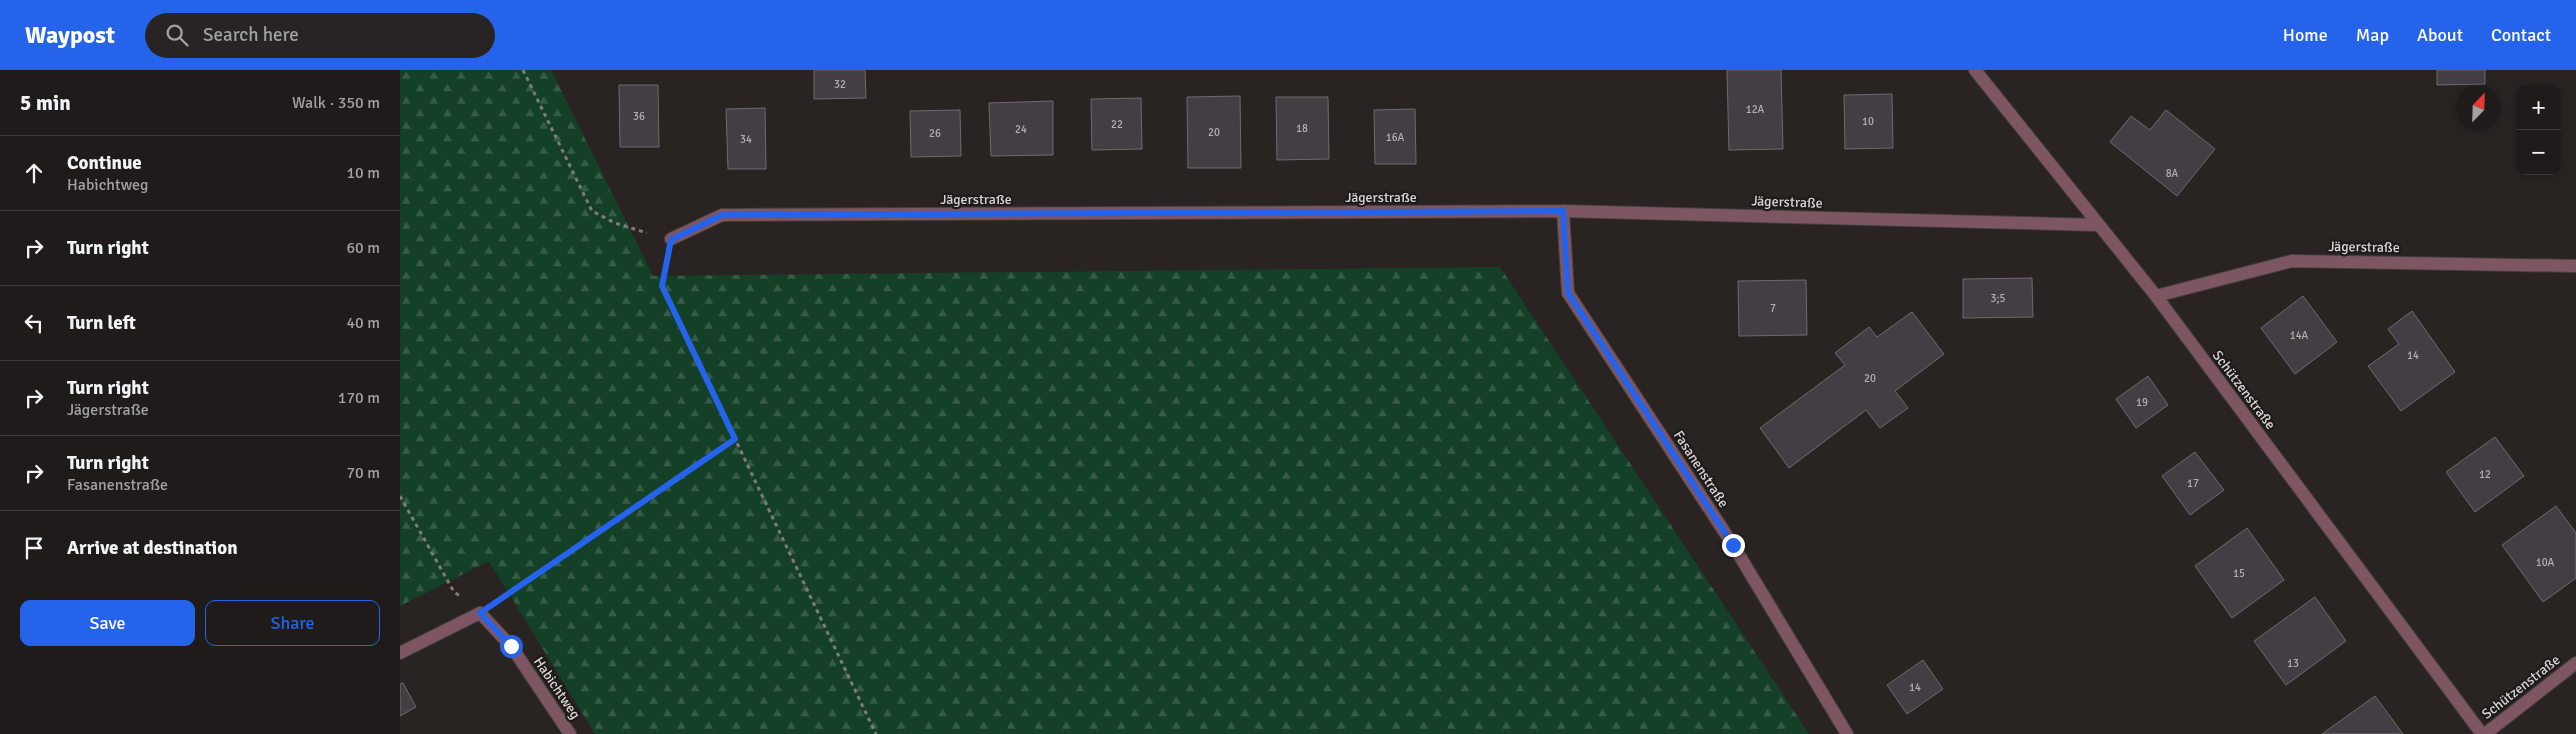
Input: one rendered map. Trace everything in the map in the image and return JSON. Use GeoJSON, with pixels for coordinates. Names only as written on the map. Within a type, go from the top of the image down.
{"type":"FeatureCollection","features":[{"type":"Feature","properties":{"kind":"street","name":"Schützenstraße"},"geometry":{"type":"LineString","coordinates":[[1975,70],[2097,225],[2156,296],[2484,734],[2576,663]]}},
{"type":"Feature","properties":{"kind":"street","name":"Jägerstraße"},"geometry":{"type":"LineString","coordinates":[[671,240],[722,215],[1563,211],[2097,225]]}},
{"type":"Feature","properties":{"kind":"street","name":"Fasanenstraße"},"geometry":{"type":"LineString","coordinates":[[1563,211],[1568,293],[1733,545],[1847,734]]}},
{"type":"Feature","properties":{"kind":"street","name":"Jägerstraße"},"geometry":{"type":"LineString","coordinates":[[2156,296],[2292,260],[2576,266]]}},
{"type":"Feature","properties":{"kind":"street"},"geometry":{"type":"LineString","coordinates":[[400,653],[480,613]]}},
{"type":"Feature","properties":{"kind":"street","name":"Habichtweg"},"geometry":{"type":"LineString","coordinates":[[480,613],[511,646],[570,734]]}},
{"type":"Feature","properties":{"kind":"path"},"geometry":{"type":"LineString","coordinates":[[523,70],[592,211],[615,223],[671,240],[662,286],[876,734]]}},
{"type":"Feature","properties":{"kind":"path"},"geometry":{"type":"LineString","coordinates":[[400,496],[454,592],[480,613],[735,439]]}},
{"type":"Feature","properties":{"kind":"green space"},"geometry":{"type":"Polygon","coordinates":[[[400,70],[551,70],[653,276],[1500,267],[1809,734],[595,734],[489,561],[400,606],[400,70]]]}},
{"type":"Feature","properties":{"kind":"building"},"geometry":{"type":"Polygon","coordinates":[[[814,70],[865,70],[866,98],[814,99],[814,70]]]}},
{"type":"Feature","properties":{"kind":"building"},"geometry":{"type":"Polygon","coordinates":[[[1727,70],[1781,70],[1783,149],[1729,150],[1727,70]]]}},
{"type":"Feature","properties":{"kind":"building"},"geometry":{"type":"Polygon","coordinates":[[[2437,70],[2485,70],[2485,84],[2437,85],[2437,70]]]}},
{"type":"Feature","properties":{"kind":"building"},"geometry":{"type":"Polygon","coordinates":[[[619,85],[658,85],[659,147],[620,147],[619,85]]]}},
{"type":"Feature","properties":{"kind":"building"},"geometry":{"type":"Polygon","coordinates":[[[1892,94],[1893,148],[1845,149],[1844,95],[1892,94]]]}},
{"type":"Feature","properties":{"kind":"building"},"geometry":{"type":"Polygon","coordinates":[[[1240,96],[1241,168],[1188,168],[1187,97],[1240,96]]]}},
{"type":"Feature","properties":{"kind":"building"},"geometry":{"type":"Polygon","coordinates":[[[1276,97],[1328,97],[1329,159],[1277,160],[1276,97]]]}},
{"type":"Feature","properties":{"kind":"building"},"geometry":{"type":"Polygon","coordinates":[[[1141,98],[1142,149],[1092,150],[1091,99],[1141,98]]]}},
{"type":"Feature","properties":{"kind":"building"},"geometry":{"type":"Polygon","coordinates":[[[1053,101],[1053,155],[991,156],[989,103],[1053,101]]]}},
{"type":"Feature","properties":{"kind":"building"},"geometry":{"type":"Polygon","coordinates":[[[765,108],[766,169],[728,169],[726,109],[765,108]]]}},
{"type":"Feature","properties":{"kind":"building"},"geometry":{"type":"Polygon","coordinates":[[[1415,109],[1416,164],[1375,164],[1374,110],[1415,109]]]}},
{"type":"Feature","properties":{"kind":"building"},"geometry":{"type":"Polygon","coordinates":[[[960,110],[961,156],[911,157],[910,111],[960,110]]]}},
{"type":"Feature","properties":{"kind":"building"},"geometry":{"type":"Polygon","coordinates":[[[2166,110],[2215,149],[2177,196],[2110,142],[2131,116],[2150,130],[2166,110]]]}},
{"type":"Feature","properties":{"kind":"building"},"geometry":{"type":"Polygon","coordinates":[[[2032,278],[2033,317],[1963,318],[1963,279],[2032,278]]]}},
{"type":"Feature","properties":{"kind":"building"},"geometry":{"type":"Polygon","coordinates":[[[1806,280],[1807,335],[1739,336],[1738,281],[1806,280]]]}},
{"type":"Feature","properties":{"kind":"building"},"geometry":{"type":"Polygon","coordinates":[[[2303,296],[2337,342],[2295,374],[2261,328],[2303,296]]]}},
{"type":"Feature","properties":{"kind":"building"},"geometry":{"type":"Polygon","coordinates":[[[2412,311],[2455,372],[2401,411],[2368,366],[2399,344],[2388,329],[2412,311]]]}},
{"type":"Feature","properties":{"kind":"building"},"geometry":{"type":"Polygon","coordinates":[[[1912,312],[1944,354],[1895,391],[1908,408],[1880,428],[1866,410],[1789,468],[1760,428],[1845,365],[1835,353],[1869,327],[1877,337],[1912,312]]]}},
{"type":"Feature","properties":{"kind":"building"},"geometry":{"type":"Polygon","coordinates":[[[2148,376],[2168,405],[2136,428],[2116,399],[2148,376]]]}},
{"type":"Feature","properties":{"kind":"building"},"geometry":{"type":"Polygon","coordinates":[[[2495,437],[2524,476],[2475,512],[2446,472],[2495,437]]]}},
{"type":"Feature","properties":{"kind":"building"},"geometry":{"type":"Polygon","coordinates":[[[2195,452],[2224,490],[2190,515],[2162,476],[2195,452]]]}},
{"type":"Feature","properties":{"kind":"building"},"geometry":{"type":"Polygon","coordinates":[[[2556,506],[2576,533],[2576,578],[2543,602],[2502,545],[2556,506]]]}},
{"type":"Feature","properties":{"kind":"building"},"geometry":{"type":"Polygon","coordinates":[[[2247,528],[2284,580],[2232,618],[2195,566],[2247,528]]]}},
{"type":"Feature","properties":{"kind":"building"},"geometry":{"type":"Polygon","coordinates":[[[2315,597],[2346,641],[2286,685],[2254,641],[2315,597]]]}},
{"type":"Feature","properties":{"kind":"building"},"geometry":{"type":"Polygon","coordinates":[[[1923,660],[1943,689],[1907,714],[1887,685],[1923,660]]]}},
{"type":"Feature","properties":{"kind":"building"},"geometry":{"type":"Polygon","coordinates":[[[403,683],[416,707],[400,716],[400,684],[403,683]]]}},
{"type":"Feature","properties":{"kind":"building"},"geometry":{"type":"Polygon","coordinates":[[[2375,696],[2403,734],[2322,734],[2375,696]]]}},
{"type":"Feature","properties":{"kind":"route"},"geometry":{"type":"LineString","coordinates":[[511,646],[480,613],[735,439],[662,286],[671,240],[722,215],[1563,211],[1568,293],[1733,545]]}}]}
